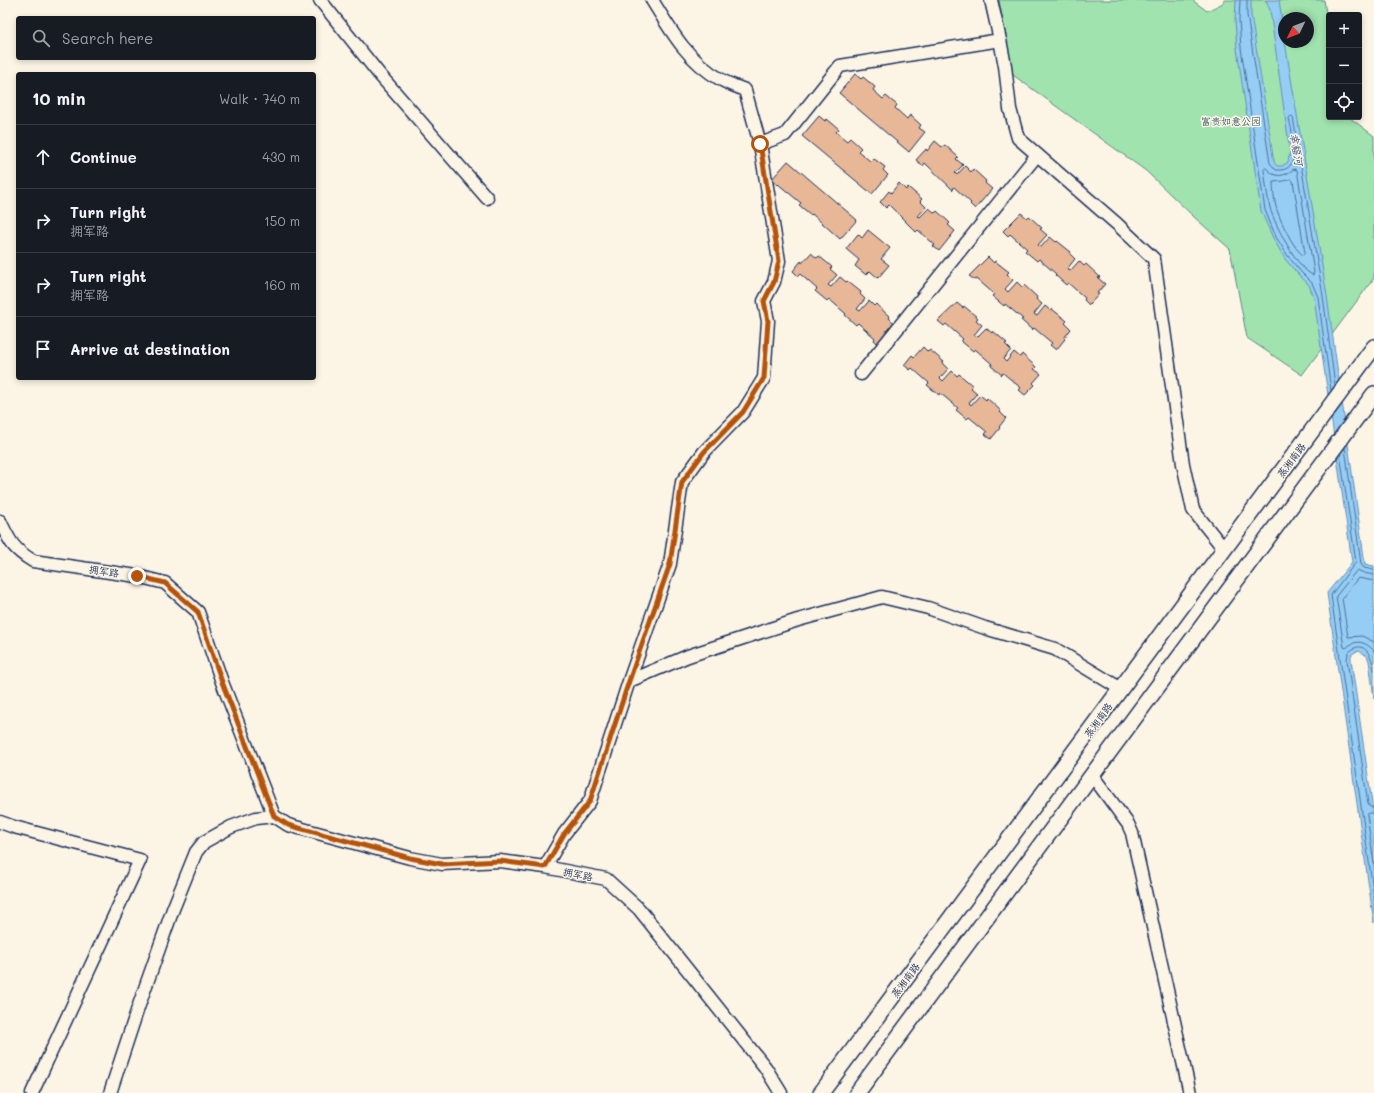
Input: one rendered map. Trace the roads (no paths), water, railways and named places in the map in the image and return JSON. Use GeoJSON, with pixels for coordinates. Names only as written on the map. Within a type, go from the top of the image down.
{"type":"FeatureCollection","features":[{"type":"Feature","properties":{"kind":"main road","name":"蒸湘南路"},"geometry":{"type":"LineString","coordinates":[[821,1093],[1374,347]]}},
{"type":"Feature","properties":{"kind":"main road"},"geometry":{"type":"LineString","coordinates":[[857,1093],[1374,394]]}},
{"type":"Feature","properties":{"kind":"street"},"geometry":{"type":"LineString","coordinates":[[320,0],[379,74],[487,198]]}},
{"type":"Feature","properties":{"kind":"street"},"geometry":{"type":"LineString","coordinates":[[545,867],[564,834],[590,801],[629,681],[670,564],[682,482],[704,452],[743,412],[764,378],[768,321],[764,301],[774,282],[779,261],[760,144],[745,90],[720,79],[692,58],[678,41],[652,0]]}},
{"type":"Feature","properties":{"kind":"street"},"geometry":{"type":"LineString","coordinates":[[991,0],[1005,66],[1010,108],[1018,138],[1117,224],[1154,259],[1183,464],[1193,510],[1224,549]]}},
{"type":"Feature","properties":{"kind":"street"},"geometry":{"type":"LineString","coordinates":[[760,144],[786,135],[840,66],[1000,40]]}},
{"type":"Feature","properties":{"kind":"street"},"geometry":{"type":"LineString","coordinates":[[861,374],[1037,155]]}},
{"type":"Feature","properties":{"kind":"street","name":"拥军路"},"geometry":{"type":"LineString","coordinates":[[0,521],[9,541],[20,553],[33,561],[137,576],[165,583],[198,612],[222,682],[274,816],[288,825],[442,864],[500,861],[545,867],[606,879],[639,909],[765,1067],[781,1093]]}},
{"type":"Feature","properties":{"kind":"street"},"geometry":{"type":"LineString","coordinates":[[629,681],[688,656],[798,620],[882,597],[928,608],[985,628],[1056,649],[1121,689]]}},
{"type":"Feature","properties":{"kind":"street"},"geometry":{"type":"LineString","coordinates":[[1092,775],[1128,824],[1132,833],[1190,1093]]}},
{"type":"Feature","properties":{"kind":"street"},"geometry":{"type":"LineString","coordinates":[[110,1093],[140,1001],[173,909],[196,852],[204,842],[231,827],[256,818],[274,816]]}},
{"type":"Feature","properties":{"kind":"street"},"geometry":{"type":"LineString","coordinates":[[0,822],[140,860],[32,1093]]}},
{"type":"Feature","properties":{"kind":"water","name":"幸福河"},"geometry":{"type":"Polygon","coordinates":[[[1236,0],[1251,0],[1251,15],[1274,162],[1277,166],[1282,166],[1288,162],[1290,152],[1270,10],[1266,0],[1279,0],[1281,12],[1278,12],[1278,48],[1286,48],[1327,296],[1365,564],[1374,566],[1374,698],[1367,656],[1359,651],[1355,652],[1351,655],[1351,660],[1374,817],[1374,923],[1327,593],[1352,562],[1314,298],[1309,285],[1285,259],[1273,238],[1261,211],[1237,49],[1235,20],[1236,0]]]}},
{"type":"Feature","properties":{"kind":"park label","name":"富贵如意公园"},"geometry":{"type":"Point","coordinates":[1231,121]}}]}
